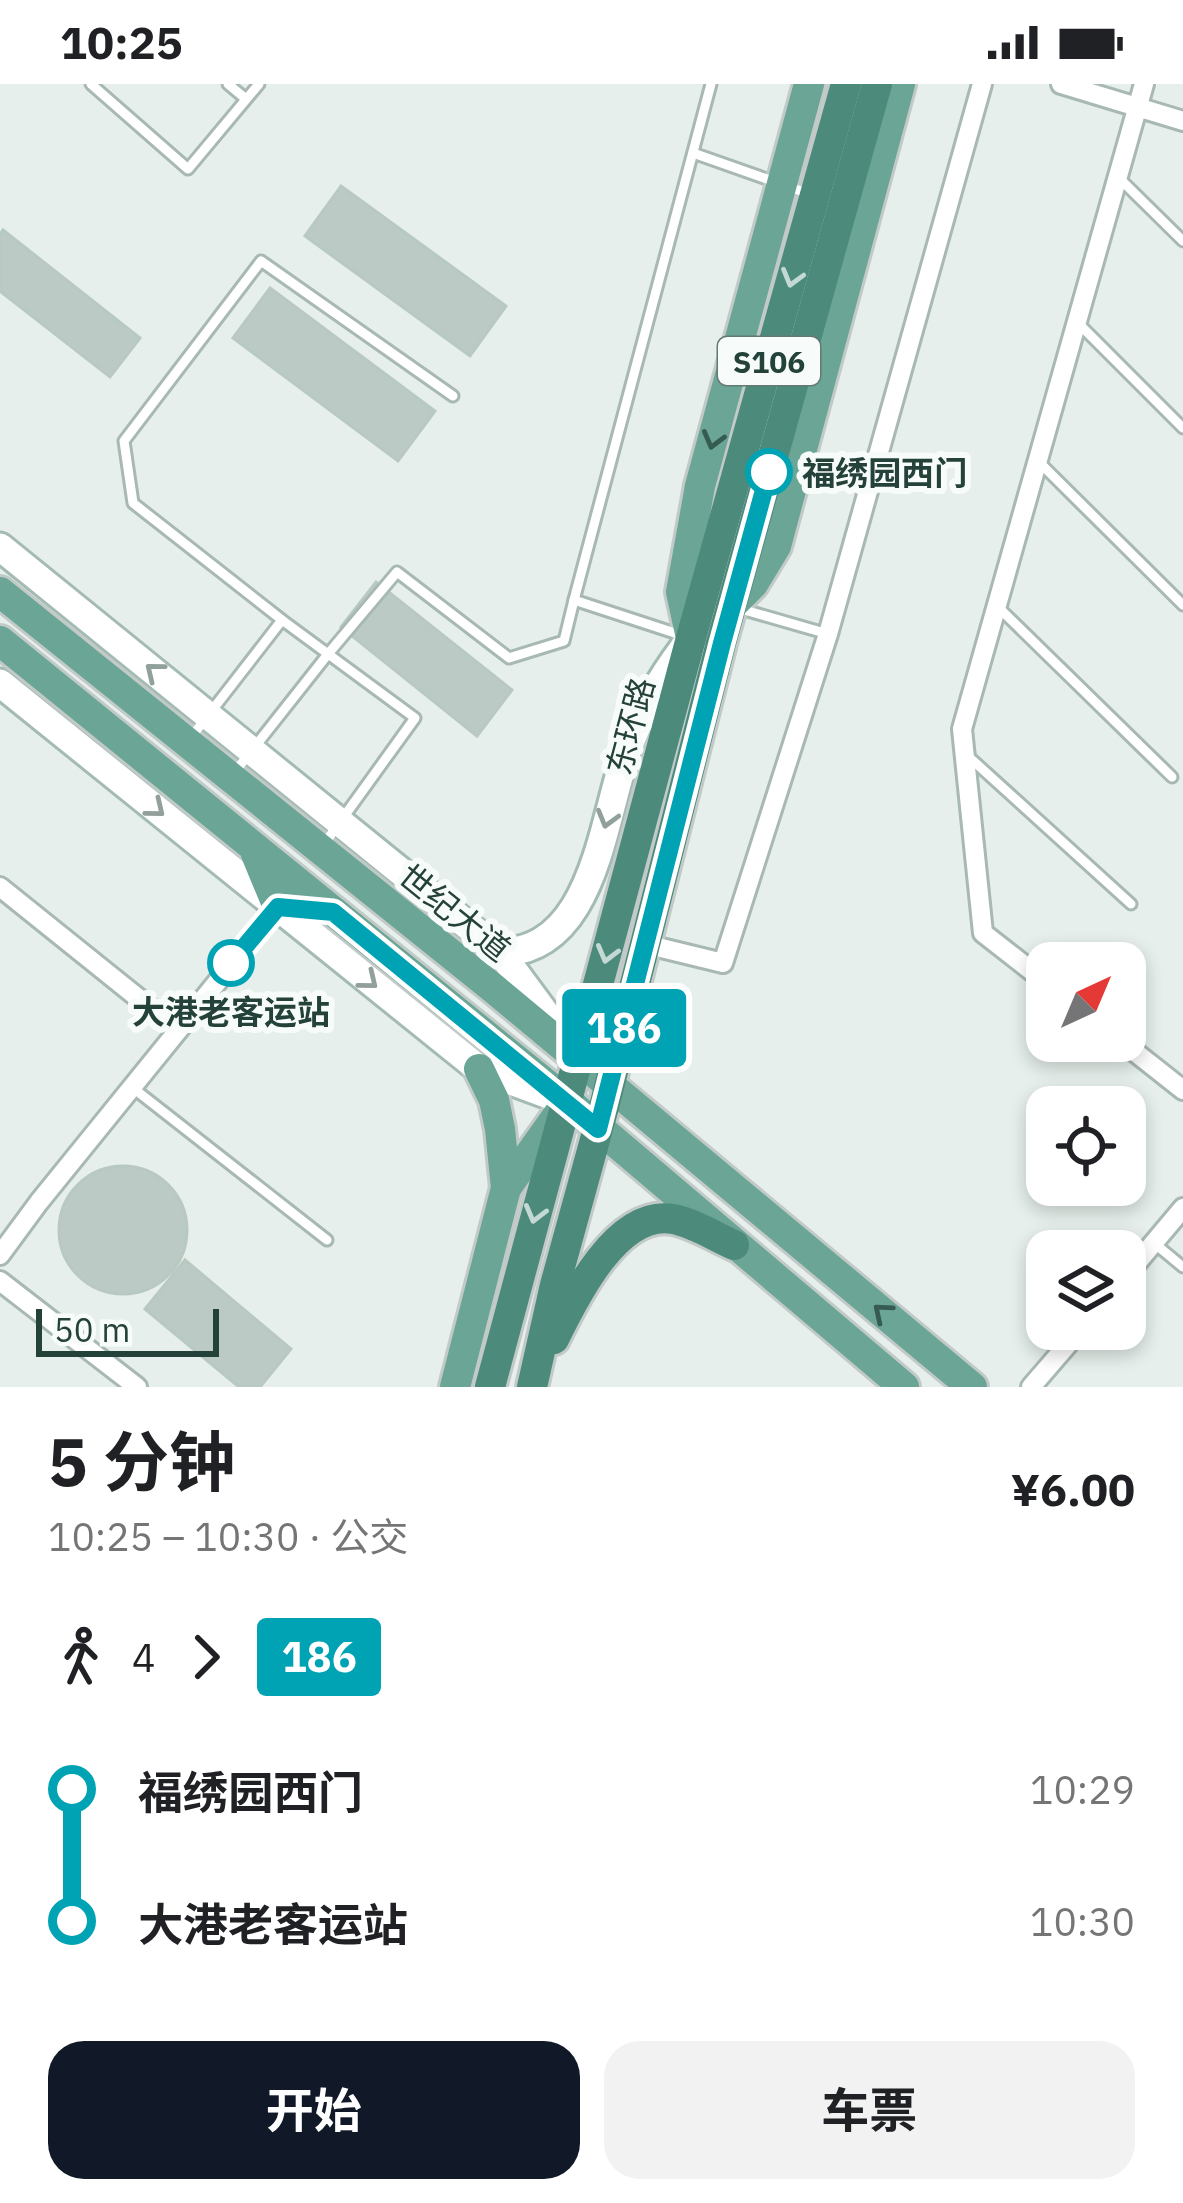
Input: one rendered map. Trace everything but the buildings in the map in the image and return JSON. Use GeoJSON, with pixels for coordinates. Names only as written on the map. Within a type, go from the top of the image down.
{"type":"FeatureCollection","features":[{"type":"Feature","properties":{"kind":"highway","name":"东环路"},"geometry":{"type":"LineString","coordinates":[[490,1387],[846,84]]}},
{"type":"Feature","properties":{"kind":"highway","name":"东环路"},"geometry":{"type":"LineString","coordinates":[[532,1385],[731,606],[877,84]]}},
{"type":"Feature","properties":{"kind":"highway"},"geometry":{"type":"LineString","coordinates":[[532,1385],[581,1287],[608,1251],[635,1227],[668,1218],[734,1245]]}},
{"type":"Feature","properties":{"kind":"main road"},"geometry":{"type":"LineString","coordinates":[[416,927],[475,950],[500,952],[536,946],[561,926],[579,901],[638,723],[691,638],[681,592],[700,486],[809,84]]}},
{"type":"Feature","properties":{"kind":"main road"},"geometry":{"type":"LineString","coordinates":[[731,606],[766,566],[776,546],[900,84]]}},
{"type":"Feature","properties":{"kind":"main road"},"geometry":{"type":"LineString","coordinates":[[0,547],[500,952],[579,1059]]}},
{"type":"Feature","properties":{"kind":"main road","name":"世纪大道"},"geometry":{"type":"LineString","coordinates":[[0,592],[579,1059],[972,1387]]}},
{"type":"Feature","properties":{"kind":"main road"},"geometry":{"type":"LineString","coordinates":[[0,641],[567,1101],[904,1387]]}},
{"type":"Feature","properties":{"kind":"main road"},"geometry":{"type":"LineString","coordinates":[[0,683],[479,1069],[567,1101]]}},
{"type":"Feature","properties":{"kind":"main road"},"geometry":{"type":"LineString","coordinates":[[254,848],[278,907]]}},
{"type":"Feature","properties":{"kind":"main road"},"geometry":{"type":"LineString","coordinates":[[455,1387],[506,1188],[494,1100],[479,1069]]}},
{"type":"Feature","properties":{"kind":"main road"},"geometry":{"type":"LineString","coordinates":[[506,1188],[567,1101]]}},
{"type":"Feature","properties":{"kind":"street"},"geometry":{"type":"LineString","coordinates":[[645,944],[723,963],[828,634],[982,84]]}},
{"type":"Feature","properties":{"kind":"street"},"geometry":{"type":"LineString","coordinates":[[1061,84],[1183,121]]}},
{"type":"Feature","properties":{"kind":"street"},"geometry":{"type":"LineString","coordinates":[[1026,967],[983,933],[962,729],[1144,84]]}},
{"type":"Feature","properties":{"kind":"street"},"geometry":{"type":"LineString","coordinates":[[0,887],[178,1030]]}},
{"type":"Feature","properties":{"kind":"street"},"geometry":{"type":"LineString","coordinates":[[0,1255],[278,907],[333,912]]}},
{"type":"Feature","properties":{"kind":"street"},"geometry":{"type":"LineString","coordinates":[[1146,1061],[1183,1090]]}},
{"type":"Feature","properties":{"kind":"street"},"geometry":{"type":"LineString","coordinates":[[1146,1252],[1183,1208]]}},
{"type":"Feature","properties":{"kind":"street"},"geometry":{"type":"LineString","coordinates":[[0,1281],[137,1387]]}},
{"type":"Feature","properties":{"kind":"street"},"geometry":{"type":"LineString","coordinates":[[1031,1387],[1063,1350]]}},
{"type":"Feature","properties":{"kind":"lane"},"geometry":{"type":"LineString","coordinates":[[91,84],[188,169],[259,84]]}},
{"type":"Feature","properties":{"kind":"lane"},"geometry":{"type":"LineString","coordinates":[[228,84],[246,99]]}},
{"type":"Feature","properties":{"kind":"lane"},"geometry":{"type":"LineString","coordinates":[[231,778],[397,572],[509,658],[564,641],[711,84]]}},
{"type":"Feature","properties":{"kind":"lane"},"geometry":{"type":"LineString","coordinates":[[693,153],[815,196]]}},
{"type":"Feature","properties":{"kind":"lane"},"geometry":{"type":"LineString","coordinates":[[1117,176],[1183,241]]}},
{"type":"Feature","properties":{"kind":"lane"},"geometry":{"type":"LineString","coordinates":[[320,850],[415,718],[133,503],[124,441],[260,261],[453,397]]}},
{"type":"Feature","properties":{"kind":"lane"},"geometry":{"type":"LineString","coordinates":[[1077,322],[1183,428]]}},
{"type":"Feature","properties":{"kind":"lane"},"geometry":{"type":"LineString","coordinates":[[1038,461],[1183,605]]}},
{"type":"Feature","properties":{"kind":"lane"},"geometry":{"type":"LineString","coordinates":[[574,600],[691,638]]}},
{"type":"Feature","properties":{"kind":"lane"},"geometry":{"type":"LineString","coordinates":[[731,606],[828,634]]}},
{"type":"Feature","properties":{"kind":"lane"},"geometry":{"type":"LineString","coordinates":[[998,607],[1172,777]]}},
{"type":"Feature","properties":{"kind":"lane"},"geometry":{"type":"LineString","coordinates":[[188,742],[282,620]]}},
{"type":"Feature","properties":{"kind":"lane"},"geometry":{"type":"LineString","coordinates":[[965,753],[1131,904]]}},
{"type":"Feature","properties":{"kind":"lane"},"geometry":{"type":"LineString","coordinates":[[133,1088],[327,1240]]}},
{"type":"Feature","properties":{"kind":"lane"},"geometry":{"type":"LineString","coordinates":[[1154,1243],[1183,1267]]}},
{"type":"Feature","properties":{"kind":"bus line","name":"186"},"geometry":{"type":"LineString","coordinates":[[231,963],[278,907],[333,912],[598,1129],[769,472]]}},
{"type":"Feature","properties":{"kind":"place","name":"福绣园西门"},"geometry":{"type":"Point","coordinates":[769,472]}},
{"type":"Feature","properties":{"kind":"place","name":"大港老客运站"},"geometry":{"type":"Point","coordinates":[231,963]}}]}
